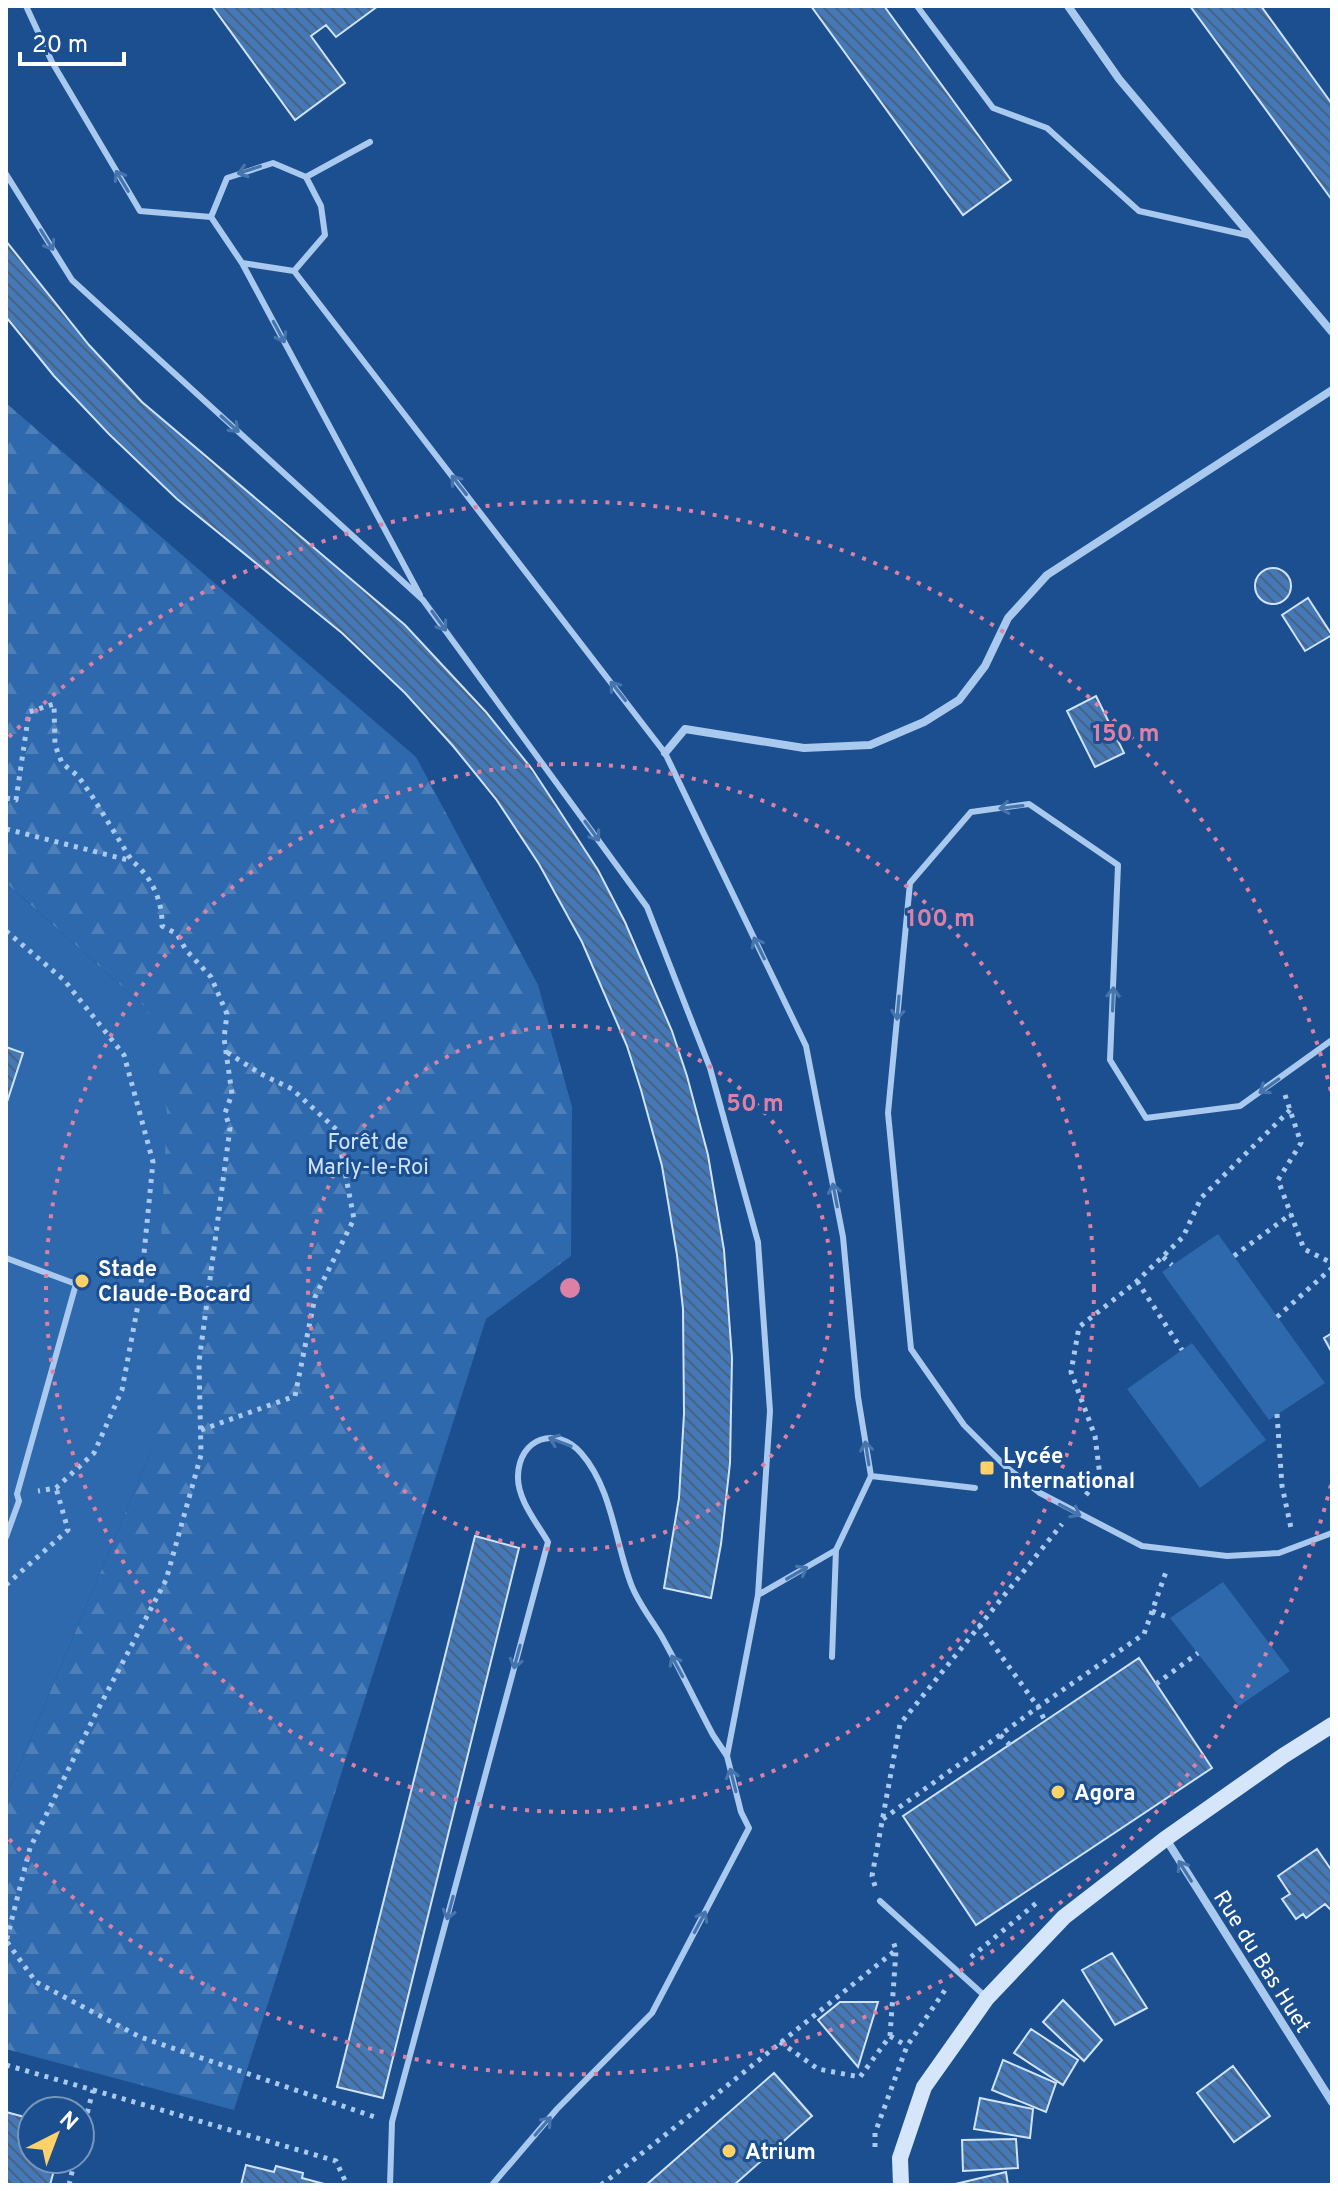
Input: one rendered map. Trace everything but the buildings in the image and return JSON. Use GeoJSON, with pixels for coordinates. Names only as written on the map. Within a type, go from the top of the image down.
{"type":"FeatureCollection","features":[{"type":"Feature","properties":{"kind":"street"},"geometry":{"type":"LineString","coordinates":[[1068,6],[1119,79],[1332,332]]}},
{"type":"Feature","properties":{"kind":"street"},"geometry":{"type":"LineString","coordinates":[[665,753],[685,729],[804,748],[870,745],[924,722],[959,700],[985,666],[1008,618],[1047,575],[1332,390]]}},
{"type":"Feature","properties":{"kind":"street"},"geometry":{"type":"LineString","coordinates":[[901,2185],[900,2158],[924,2087],[987,1998],[1064,1917],[1165,1839],[1332,1725]]}},
{"type":"Feature","properties":{"kind":"street","name":"Rue du Bas Huet"},"geometry":{"type":"LineString","coordinates":[[1165,1839],[1332,2102]]}},
{"type":"Feature","properties":{"kind":"lane"},"geometry":{"type":"LineString","coordinates":[[26,6],[52,62],[140,211],[211,217]]}},
{"type":"Feature","properties":{"kind":"lane"},"geometry":{"type":"LineString","coordinates":[[917,6],[993,108],[1047,128],[1139,211],[1251,236]]}},
{"type":"Feature","properties":{"kind":"lane"},"geometry":{"type":"LineString","coordinates":[[306,177],[370,142]]}},
{"type":"Feature","properties":{"kind":"lane"},"geometry":{"type":"LineString","coordinates":[[211,217],[227,178],[273,163],[306,177],[321,206],[325,235],[294,271]]}},
{"type":"Feature","properties":{"kind":"lane"},"geometry":{"type":"LineString","coordinates":[[6,174],[72,280],[423,600]]}},
{"type":"Feature","properties":{"kind":"lane"},"geometry":{"type":"LineString","coordinates":[[211,217],[242,263],[423,600],[647,907],[710,1068],[758,1242],[770,1411],[758,1595],[727,1756]]}},
{"type":"Feature","properties":{"kind":"lane"},"geometry":{"type":"LineString","coordinates":[[242,263],[294,271],[665,753],[806,1046],[843,1237],[858,1397],[871,1476],[836,1550],[832,1657]]}},
{"type":"Feature","properties":{"kind":"lane"},"geometry":{"type":"LineString","coordinates":[[1332,1040],[1240,1106],[1146,1118],[1110,1060],[1118,865],[1029,804],[971,812],[910,883],[888,1113],[911,1349],[964,1425],[1006,1467],[1040,1493],[1142,1546],[1227,1556],[1279,1553],[1332,1533]]}},
{"type":"Feature","properties":{"kind":"lane"},"geometry":{"type":"LineString","coordinates":[[6,1258],[76,1284],[17,1494],[19,1501],[6,1537]]}},
{"type":"Feature","properties":{"kind":"lane"},"geometry":{"type":"LineString","coordinates":[[390,2185],[392,2122],[548,1542],[520,1493],[518,1477],[521,1457],[529,1446],[547,1437],[562,1439],[580,1452],[599,1480],[632,1587],[727,1756],[741,1812],[749,1828],[652,2013],[557,2109],[492,2185]]}},
{"type":"Feature","properties":{"kind":"lane"},"geometry":{"type":"LineString","coordinates":[[871,1476],[975,1488]]}},
{"type":"Feature","properties":{"kind":"lane"},"geometry":{"type":"LineString","coordinates":[[758,1595],[836,1550]]}},
{"type":"Feature","properties":{"kind":"lane"},"geometry":{"type":"LineString","coordinates":[[880,1901],[987,1998]]}},
{"type":"Feature","properties":{"kind":"path"},"geometry":{"type":"LineString","coordinates":[[6,798],[16,800],[29,712],[54,704],[55,745],[62,763],[78,776],[132,861],[144,871],[163,909],[162,926],[177,934],[186,950],[211,977],[227,1014],[224,1038],[232,1094],[225,1113],[230,1128],[199,1362],[201,1455],[166,1580],[30,1848],[7,1942],[36,1982],[140,2037],[392,2122]]}},
{"type":"Feature","properties":{"kind":"path"},"geometry":{"type":"LineString","coordinates":[[6,829],[132,861]]}},
{"type":"Feature","properties":{"kind":"path"},"geometry":{"type":"LineString","coordinates":[[6,931],[64,980],[124,1055],[153,1162],[140,1294],[122,1390],[94,1453],[56,1488],[17,1494]]}},
{"type":"Feature","properties":{"kind":"path"},"geometry":{"type":"LineString","coordinates":[[201,1430],[295,1396],[315,1297],[354,1219],[337,1130],[292,1089],[225,1051]]}},
{"type":"Feature","properties":{"kind":"path"},"geometry":{"type":"LineString","coordinates":[[1277,1317],[1332,1266],[1304,1249],[1278,1180],[1301,1143],[1279,1078]]}},
{"type":"Feature","properties":{"kind":"path"},"geometry":{"type":"LineString","coordinates":[[780,2042],[818,2069],[860,2077],[890,2036],[896,1950],[872,1876],[900,1724],[1100,1476],[1095,1436],[1071,1372],[1079,1327],[1137,1281],[1183,1237],[1201,1198],[1290,1110]]}},
{"type":"Feature","properties":{"kind":"path"},"geometry":{"type":"LineString","coordinates":[[1234,1256],[1291,1214]]}},
{"type":"Feature","properties":{"kind":"path"},"geometry":{"type":"LineString","coordinates":[[1163,1257],[1172,1265]]}},
{"type":"Feature","properties":{"kind":"path"},"geometry":{"type":"LineString","coordinates":[[1137,1281],[1182,1350]]}},
{"type":"Feature","properties":{"kind":"path"},"geometry":{"type":"LineString","coordinates":[[1277,1414],[1282,1486],[1295,1546]]}},
{"type":"Feature","properties":{"kind":"path"},"geometry":{"type":"LineString","coordinates":[[6,1585],[68,1530],[56,1488]]}},
{"type":"Feature","properties":{"kind":"path"},"geometry":{"type":"LineString","coordinates":[[882,1819],[1144,1634],[1174,1549]]}},
{"type":"Feature","properties":{"kind":"path"},"geometry":{"type":"LineString","coordinates":[[1152,1611],[1170,1618]]}},
{"type":"Feature","properties":{"kind":"path"},"geometry":{"type":"LineString","coordinates":[[979,1625],[1045,1721]]}},
{"type":"Feature","properties":{"kind":"path"},"geometry":{"type":"LineString","coordinates":[[1156,1684],[1198,1653]]}},
{"type":"Feature","properties":{"kind":"path"},"geometry":{"type":"LineString","coordinates":[[1000,1735],[1010,1745]]}},
{"type":"Feature","properties":{"kind":"path"},"geometry":{"type":"LineString","coordinates":[[601,2185],[694,2114],[896,1950]]}},
{"type":"Feature","properties":{"kind":"path"},"geometry":{"type":"LineString","coordinates":[[890,2036],[907,2046]]}},
{"type":"Feature","properties":{"kind":"path"},"geometry":{"type":"LineString","coordinates":[[6,2065],[336,2161],[347,2185]]}},
{"type":"Feature","properties":{"kind":"path"},"geometry":{"type":"LineString","coordinates":[[92,2095],[93,2090]]}},
{"type":"Feature","properties":{"kind":"green space","name":"Forêt de Marly-le-Roi"},"geometry":{"type":"Polygon","coordinates":[[[6,403],[416,757],[538,985],[572,1107],[571,1256],[486,1319],[234,2110],[6,2049],[6,1797],[151,1451],[147,1009],[6,883],[6,403]]]}},
{"type":"Feature","properties":{"kind":"green space","name":"Stade Claude-Bocard"},"geometry":{"type":"Polygon","coordinates":[[[6,883],[147,1009],[167,1112],[151,1451],[6,1797],[6,883]]]}},
{"type":"Feature","properties":{"kind":"green space"},"geometry":{"type":"Polygon","coordinates":[[[1218,1234],[1325,1383],[1269,1420],[1162,1272],[1218,1234]]]}},
{"type":"Feature","properties":{"kind":"green space"},"geometry":{"type":"Polygon","coordinates":[[[1192,1343],[1266,1440],[1200,1488],[1127,1389],[1192,1343]]]}},
{"type":"Feature","properties":{"kind":"green space"},"geometry":{"type":"Polygon","coordinates":[[[1223,1582],[1290,1671],[1239,1706],[1170,1618],[1223,1582]]]}},
{"type":"Feature","properties":{"kind":"place","name":"Stade Claude-Bocard"},"geometry":{"type":"Point","coordinates":[82,1281]}},
{"type":"Feature","properties":{"kind":"place","name":"Lycée International"},"geometry":{"type":"Point","coordinates":[987,1468]}},
{"type":"Feature","properties":{"kind":"place","name":"Agora"},"geometry":{"type":"Point","coordinates":[1058,1792]}},
{"type":"Feature","properties":{"kind":"place","name":"Atrium"},"geometry":{"type":"Point","coordinates":[729,2151]}}]}
